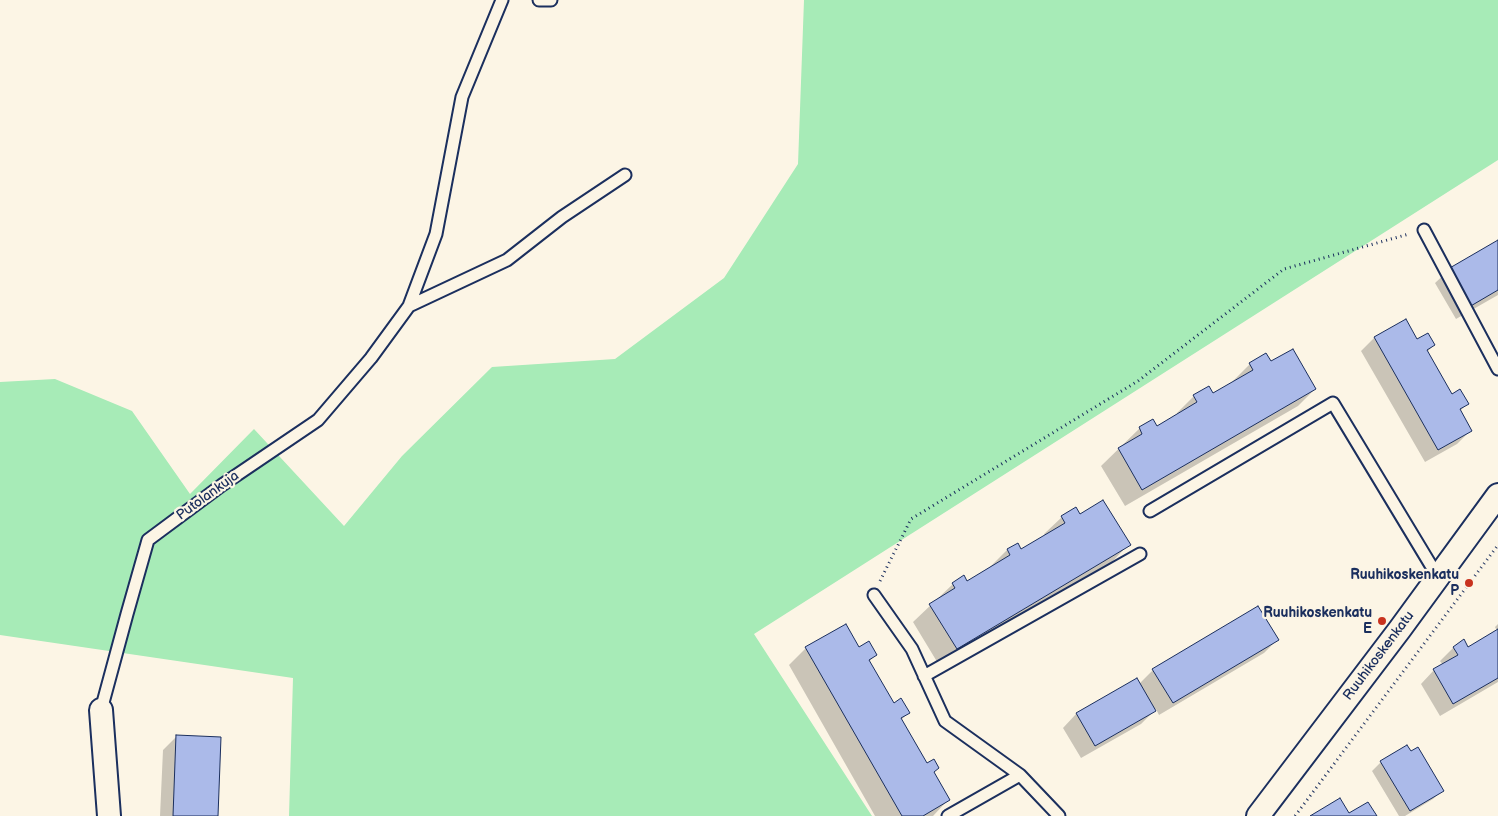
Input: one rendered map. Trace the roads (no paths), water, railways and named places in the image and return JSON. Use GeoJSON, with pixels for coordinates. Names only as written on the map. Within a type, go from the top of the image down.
{"type":"FeatureCollection","features":[{"type":"Feature","properties":{"kind":"street","name":"Ruuhikoskenkatu"},"geometry":{"type":"LineString","coordinates":[[1258,816],[1498,495]]}},
{"type":"Feature","properties":{"kind":"street","name":"Putolankuja"},"geometry":{"type":"LineString","coordinates":[[102,710],[109,816]]}},
{"type":"Feature","properties":{"kind":"lane","name":"Putolankuja"},"geometry":{"type":"LineString","coordinates":[[102,710],[148,540],[222,485],[318,420],[371,358],[409,306],[436,234],[462,97],[502,0]]}},
{"type":"Feature","properties":{"kind":"lane"},"geometry":{"type":"LineString","coordinates":[[539,0],[551,0]]}},
{"type":"Feature","properties":{"kind":"lane"},"geometry":{"type":"LineString","coordinates":[[409,306],[507,260],[562,217],[625,175]]}},
{"type":"Feature","properties":{"kind":"lane"},"geometry":{"type":"LineString","coordinates":[[1424,230],[1498,369]]}},
{"type":"Feature","properties":{"kind":"lane"},"geometry":{"type":"LineString","coordinates":[[1150,511],[1333,403],[1438,577]]}},
{"type":"Feature","properties":{"kind":"lane"},"geometry":{"type":"LineString","coordinates":[[924,676],[1140,554]]}},
{"type":"Feature","properties":{"kind":"lane"},"geometry":{"type":"LineString","coordinates":[[874,595],[912,648],[944,721],[1020,775],[1059,816]]}},
{"type":"Feature","properties":{"kind":"lane"},"geometry":{"type":"LineString","coordinates":[[948,816],[1020,775]]}},
{"type":"Feature","properties":{"kind":"place","name":"Ruuhikoskenkatu P"},"geometry":{"type":"Point","coordinates":[1469,583]}},
{"type":"Feature","properties":{"kind":"place","name":"Ruuhikoskenkatu E"},"geometry":{"type":"Point","coordinates":[1382,621]}}]}
